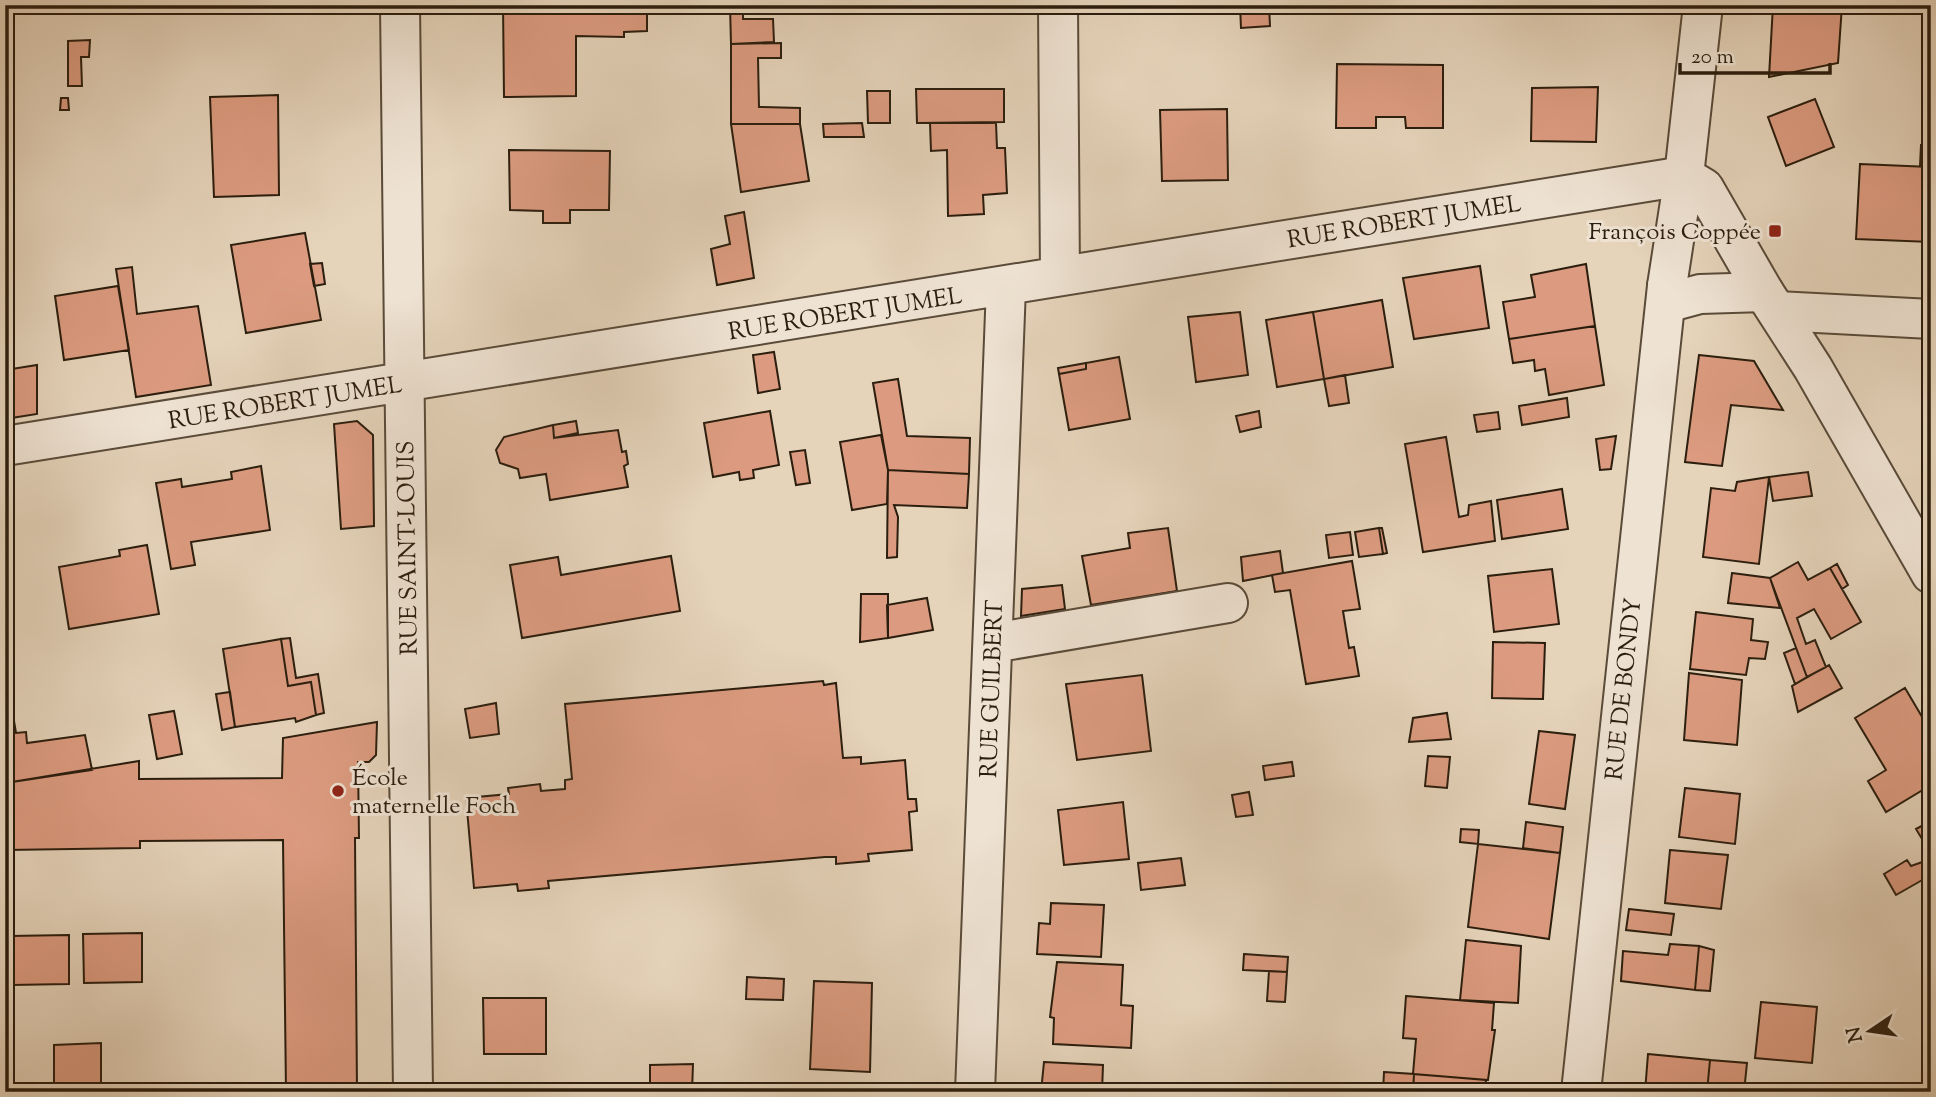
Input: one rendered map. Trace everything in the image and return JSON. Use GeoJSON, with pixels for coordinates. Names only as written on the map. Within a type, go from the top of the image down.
{"type":"FeatureCollection","features":[{"type":"Feature","properties":{"kind":"street","name":"RUE SAINT-LOUIS"},"geometry":{"type":"LineString","coordinates":[[400,5],[413,1092]]}},
{"type":"Feature","properties":{"kind":"street"},"geometry":{"type":"LineString","coordinates":[[1058,5],[1060,276]]}},
{"type":"Feature","properties":{"kind":"street","name":"RUE DE BONDY"},"geometry":{"type":"LineString","coordinates":[[1581,1092],[1667,286],[1684,176],[1703,5]]}},
{"type":"Feature","properties":{"kind":"street","name":"RUE ROBERT JUMEL"},"geometry":{"type":"LineString","coordinates":[[5,446],[1684,176]]}},
{"type":"Feature","properties":{"kind":"street"},"geometry":{"type":"LineString","coordinates":[[1684,176],[1704,188],[1813,368],[1931,574]]}},
{"type":"Feature","properties":{"kind":"street","name":"RUE GUILBERT"},"geometry":{"type":"LineString","coordinates":[[975,1092],[1006,286]]}},
{"type":"Feature","properties":{"kind":"street"},"geometry":{"type":"LineString","coordinates":[[1667,286],[1674,301],[1700,294],[1931,319]]}},
{"type":"Feature","properties":{"kind":"street"},"geometry":{"type":"LineString","coordinates":[[993,643],[1228,603]]}},
{"type":"Feature","properties":{"kind":"building"},"geometry":{"type":"Polygon","coordinates":[[[503,5],[647,5],[647,31],[624,32],[624,37],[576,36],[576,96],[504,97],[503,5]]]}},
{"type":"Feature","properties":{"kind":"building"},"geometry":{"type":"Polygon","coordinates":[[[730,5],[743,5],[743,19],[773,19],[774,42],[731,44],[730,5]]]}},
{"type":"Feature","properties":{"kind":"building"},"geometry":{"type":"Polygon","coordinates":[[[910,5],[974,5],[974,12],[910,12],[910,5]]]}},
{"type":"Feature","properties":{"kind":"building"},"geometry":{"type":"Polygon","coordinates":[[[1240,5],[1269,5],[1270,26],[1241,28],[1240,5]]]}},
{"type":"Feature","properties":{"kind":"building"},"geometry":{"type":"Polygon","coordinates":[[[1773,5],[1842,5],[1838,63],[1769,77],[1773,5]]]}},
{"type":"Feature","properties":{"kind":"building"},"geometry":{"type":"Polygon","coordinates":[[[90,40],[89,57],[81,57],[82,86],[68,86],[68,41],[90,40]]]}},
{"type":"Feature","properties":{"kind":"building"},"geometry":{"type":"Polygon","coordinates":[[[781,43],[781,58],[758,58],[759,107],[800,108],[800,124],[731,124],[731,44],[781,43]]]}},
{"type":"Feature","properties":{"kind":"building"},"geometry":{"type":"Polygon","coordinates":[[[1337,64],[1443,65],[1443,128],[1406,128],[1405,117],[1376,117],[1376,128],[1336,128],[1337,64]]]}},
{"type":"Feature","properties":{"kind":"building"},"geometry":{"type":"Polygon","coordinates":[[[1598,87],[1596,142],[1531,141],[1532,88],[1598,87]]]}},
{"type":"Feature","properties":{"kind":"building"},"geometry":{"type":"Polygon","coordinates":[[[916,89],[1004,89],[1004,122],[917,123],[916,89]]]}},
{"type":"Feature","properties":{"kind":"building"},"geometry":{"type":"Polygon","coordinates":[[[867,91],[890,91],[890,123],[868,123],[867,91]]]}},
{"type":"Feature","properties":{"kind":"building"},"geometry":{"type":"Polygon","coordinates":[[[278,95],[279,195],[214,197],[210,97],[278,95]]]}},
{"type":"Feature","properties":{"kind":"building"},"geometry":{"type":"Polygon","coordinates":[[[61,98],[68,98],[69,110],[60,110],[61,98]]]}},
{"type":"Feature","properties":{"kind":"building"},"geometry":{"type":"Polygon","coordinates":[[[1815,99],[1834,147],[1786,166],[1768,117],[1815,99]]]}},
{"type":"Feature","properties":{"kind":"building"},"geometry":{"type":"Polygon","coordinates":[[[1227,109],[1228,180],[1162,181],[1160,110],[1227,109]]]}},
{"type":"Feature","properties":{"kind":"building"},"geometry":{"type":"Polygon","coordinates":[[[862,123],[864,137],[824,137],[823,124],[862,123]]]}},
{"type":"Feature","properties":{"kind":"building"},"geometry":{"type":"Polygon","coordinates":[[[930,123],[996,123],[997,148],[1005,148],[1007,193],[983,195],[984,214],[948,216],[947,150],[931,151],[930,123]]]}},
{"type":"Feature","properties":{"kind":"building"},"geometry":{"type":"Polygon","coordinates":[[[731,124],[800,124],[809,181],[741,192],[731,124]]]}},
{"type":"Feature","properties":{"kind":"building"},"geometry":{"type":"Polygon","coordinates":[[[1921,145],[1931,146],[1931,171],[1930,167],[1920,166],[1921,145]]]}},
{"type":"Feature","properties":{"kind":"building"},"geometry":{"type":"Polygon","coordinates":[[[509,150],[610,151],[609,210],[570,210],[570,223],[543,223],[543,211],[510,210],[509,150]]]}},
{"type":"Feature","properties":{"kind":"building"},"geometry":{"type":"Polygon","coordinates":[[[1860,164],[1930,167],[1931,242],[1856,239],[1860,164]]]}},
{"type":"Feature","properties":{"kind":"building"},"geometry":{"type":"Polygon","coordinates":[[[744,212],[754,278],[717,285],[711,249],[730,244],[725,216],[744,212]]]}},
{"type":"Feature","properties":{"kind":"building"},"geometry":{"type":"Polygon","coordinates":[[[305,233],[321,320],[246,333],[231,245],[305,233]]]}},
{"type":"Feature","properties":{"kind":"building"},"geometry":{"type":"Polygon","coordinates":[[[322,263],[325,284],[314,286],[310,264],[322,263]]]}},
{"type":"Feature","properties":{"kind":"building"},"geometry":{"type":"Polygon","coordinates":[[[1586,264],[1595,326],[1509,339],[1503,302],[1535,297],[1531,275],[1586,264]]]}},
{"type":"Feature","properties":{"kind":"building"},"geometry":{"type":"Polygon","coordinates":[[[1480,266],[1489,328],[1414,339],[1403,278],[1480,266]]]}},
{"type":"Feature","properties":{"kind":"building"},"geometry":{"type":"Polygon","coordinates":[[[132,267],[137,314],[198,306],[211,385],[136,397],[116,269],[132,267]]]}},
{"type":"Feature","properties":{"kind":"building"},"geometry":{"type":"Polygon","coordinates":[[[118,286],[129,350],[64,360],[55,296],[118,286]]]}},
{"type":"Feature","properties":{"kind":"building"},"geometry":{"type":"Polygon","coordinates":[[[1382,300],[1393,367],[1324,379],[1313,312],[1382,300]]]}},
{"type":"Feature","properties":{"kind":"building"},"geometry":{"type":"Polygon","coordinates":[[[1240,312],[1248,375],[1196,382],[1188,317],[1240,312]]]}},
{"type":"Feature","properties":{"kind":"building"},"geometry":{"type":"Polygon","coordinates":[[[1313,312],[1324,379],[1277,387],[1266,320],[1313,312]]]}},
{"type":"Feature","properties":{"kind":"building"},"geometry":{"type":"Polygon","coordinates":[[[1595,326],[1604,385],[1549,395],[1545,369],[1535,371],[1534,360],[1513,363],[1509,339],[1595,326]]]}},
{"type":"Feature","properties":{"kind":"building"},"geometry":{"type":"Polygon","coordinates":[[[774,352],[780,389],[758,393],[753,355],[774,352]]]}},
{"type":"Feature","properties":{"kind":"building"},"geometry":{"type":"Polygon","coordinates":[[[1699,355],[1754,361],[1783,410],[1731,405],[1722,466],[1685,462],[1699,355]]]}},
{"type":"Feature","properties":{"kind":"building"},"geometry":{"type":"Polygon","coordinates":[[[1119,357],[1130,419],[1069,430],[1059,374],[1086,369],[1086,363],[1119,357]]]}},
{"type":"Feature","properties":{"kind":"building"},"geometry":{"type":"Polygon","coordinates":[[[1086,363],[1086,369],[1059,374],[1058,368],[1086,363]]]}},
{"type":"Feature","properties":{"kind":"building"},"geometry":{"type":"Polygon","coordinates":[[[37,365],[37,414],[5,419],[5,370],[37,365]]]}},
{"type":"Feature","properties":{"kind":"building"},"geometry":{"type":"Polygon","coordinates":[[[1345,375],[1349,403],[1329,406],[1324,379],[1345,375]]]}},
{"type":"Feature","properties":{"kind":"building"},"geometry":{"type":"Polygon","coordinates":[[[898,379],[907,436],[970,438],[969,474],[888,470],[873,383],[898,379]]]}},
{"type":"Feature","properties":{"kind":"building"},"geometry":{"type":"Polygon","coordinates":[[[1567,398],[1569,417],[1522,425],[1519,406],[1567,398]]]}},
{"type":"Feature","properties":{"kind":"building"},"geometry":{"type":"Polygon","coordinates":[[[770,411],[779,465],[753,470],[754,478],[740,480],[739,472],[713,477],[704,423],[770,411]]]}},
{"type":"Feature","properties":{"kind":"building"},"geometry":{"type":"Polygon","coordinates":[[[1259,411],[1261,427],[1240,432],[1236,416],[1259,411]]]}},
{"type":"Feature","properties":{"kind":"building"},"geometry":{"type":"Polygon","coordinates":[[[1498,412],[1500,429],[1477,432],[1474,415],[1498,412]]]}},
{"type":"Feature","properties":{"kind":"building"},"geometry":{"type":"Polygon","coordinates":[[[357,421],[373,435],[374,526],[341,529],[334,424],[357,421]]]}},
{"type":"Feature","properties":{"kind":"building"},"geometry":{"type":"Polygon","coordinates":[[[576,421],[578,433],[554,438],[553,425],[576,421]]]}},
{"type":"Feature","properties":{"kind":"building"},"geometry":{"type":"Polygon","coordinates":[[[553,425],[554,438],[618,430],[622,452],[626,451],[628,464],[624,466],[628,487],[550,500],[546,474],[520,478],[518,469],[500,463],[496,450],[504,437],[553,425]]]}},
{"type":"Feature","properties":{"kind":"building"},"geometry":{"type":"Polygon","coordinates":[[[881,435],[888,470],[887,504],[852,510],[840,442],[881,435]]]}},
{"type":"Feature","properties":{"kind":"building"},"geometry":{"type":"Polygon","coordinates":[[[1616,436],[1611,469],[1600,470],[1596,439],[1616,436]]]}},
{"type":"Feature","properties":{"kind":"building"},"geometry":{"type":"Polygon","coordinates":[[[1446,437],[1459,517],[1468,515],[1469,505],[1491,501],[1495,541],[1423,552],[1405,444],[1446,437]]]}},
{"type":"Feature","properties":{"kind":"building"},"geometry":{"type":"Polygon","coordinates":[[[805,450],[810,483],[796,485],[790,452],[805,450]]]}},
{"type":"Feature","properties":{"kind":"building"},"geometry":{"type":"Polygon","coordinates":[[[261,466],[270,530],[191,542],[195,565],[171,569],[156,483],[181,479],[182,487],[232,479],[231,472],[261,466]]]}},
{"type":"Feature","properties":{"kind":"building"},"geometry":{"type":"Polygon","coordinates":[[[888,470],[969,474],[967,508],[894,505],[898,517],[897,557],[887,558],[888,470]]]}},
{"type":"Feature","properties":{"kind":"building"},"geometry":{"type":"Polygon","coordinates":[[[1808,472],[1812,496],[1773,501],[1769,477],[1808,472]]]}},
{"type":"Feature","properties":{"kind":"building"},"geometry":{"type":"Polygon","coordinates":[[[1769,477],[1759,564],[1703,557],[1711,488],[1735,491],[1737,482],[1769,477]]]}},
{"type":"Feature","properties":{"kind":"building"},"geometry":{"type":"Polygon","coordinates":[[[1562,489],[1568,529],[1502,539],[1497,500],[1562,489]]]}},
{"type":"Feature","properties":{"kind":"building"},"geometry":{"type":"Polygon","coordinates":[[[1168,528],[1177,591],[1091,605],[1082,556],[1130,548],[1128,533],[1168,528]]]}},
{"type":"Feature","properties":{"kind":"building"},"geometry":{"type":"Polygon","coordinates":[[[1379,528],[1383,554],[1359,557],[1355,532],[1379,528]]]}},
{"type":"Feature","properties":{"kind":"building"},"geometry":{"type":"Polygon","coordinates":[[[1379,528],[1382,528],[1387,553],[1383,554],[1379,528]]]}},
{"type":"Feature","properties":{"kind":"building"},"geometry":{"type":"Polygon","coordinates":[[[1350,532],[1353,555],[1329,558],[1326,535],[1350,532]]]}},
{"type":"Feature","properties":{"kind":"building"},"geometry":{"type":"Polygon","coordinates":[[[147,545],[159,614],[69,629],[59,567],[120,556],[119,550],[147,545]]]}},
{"type":"Feature","properties":{"kind":"building"},"geometry":{"type":"Polygon","coordinates":[[[1280,551],[1283,573],[1243,581],[1241,557],[1280,551]]]}},
{"type":"Feature","properties":{"kind":"building"},"geometry":{"type":"Polygon","coordinates":[[[671,556],[680,611],[522,638],[510,565],[558,557],[561,575],[671,556]]]}},
{"type":"Feature","properties":{"kind":"building"},"geometry":{"type":"Polygon","coordinates":[[[1352,561],[1360,609],[1343,611],[1349,648],[1354,647],[1359,676],[1306,684],[1290,590],[1275,592],[1272,575],[1352,561]]]}},
{"type":"Feature","properties":{"kind":"building"},"geometry":{"type":"Polygon","coordinates":[[[1798,562],[1808,580],[1830,568],[1861,622],[1831,639],[1814,609],[1797,618],[1806,644],[1815,640],[1826,667],[1807,677],[1770,578],[1798,562]]]}},
{"type":"Feature","properties":{"kind":"building"},"geometry":{"type":"Polygon","coordinates":[[[1837,564],[1848,585],[1842,589],[1830,568],[1837,564]]]}},
{"type":"Feature","properties":{"kind":"building"},"geometry":{"type":"Polygon","coordinates":[[[1552,569],[1559,624],[1494,632],[1488,576],[1552,569]]]}},
{"type":"Feature","properties":{"kind":"building"},"geometry":{"type":"Polygon","coordinates":[[[1732,573],[1770,578],[1780,608],[1728,603],[1732,573]]]}},
{"type":"Feature","properties":{"kind":"building"},"geometry":{"type":"Polygon","coordinates":[[[1062,585],[1065,609],[1021,616],[1022,589],[1062,585]]]}},
{"type":"Feature","properties":{"kind":"building"},"geometry":{"type":"Polygon","coordinates":[[[861,594],[888,594],[888,638],[860,642],[861,594]]]}},
{"type":"Feature","properties":{"kind":"building"},"geometry":{"type":"Polygon","coordinates":[[[927,598],[933,630],[888,638],[887,605],[927,598]]]}},
{"type":"Feature","properties":{"kind":"building"},"geometry":{"type":"Polygon","coordinates":[[[1696,612],[1753,619],[1751,640],[1768,642],[1765,659],[1749,658],[1746,675],[1690,669],[1696,612]]]}},
{"type":"Feature","properties":{"kind":"building"},"geometry":{"type":"Polygon","coordinates":[[[290,638],[296,678],[318,674],[324,713],[316,715],[311,682],[288,686],[281,639],[290,638]]]}},
{"type":"Feature","properties":{"kind":"building"},"geometry":{"type":"Polygon","coordinates":[[[281,639],[288,686],[311,682],[316,715],[296,722],[295,718],[235,727],[223,649],[281,639]]]}},
{"type":"Feature","properties":{"kind":"building"},"geometry":{"type":"Polygon","coordinates":[[[1493,642],[1545,643],[1543,699],[1492,698],[1493,642]]]}},
{"type":"Feature","properties":{"kind":"building"},"geometry":{"type":"Polygon","coordinates":[[[1796,648],[1807,677],[1795,684],[1784,653],[1796,648]]]}},
{"type":"Feature","properties":{"kind":"building"},"geometry":{"type":"Polygon","coordinates":[[[1829,665],[1842,688],[1798,712],[1792,686],[1829,665]]]}},
{"type":"Feature","properties":{"kind":"building"},"geometry":{"type":"Polygon","coordinates":[[[1689,673],[1742,680],[1737,745],[1684,740],[1689,673]]]}},
{"type":"Feature","properties":{"kind":"building"},"geometry":{"type":"Polygon","coordinates":[[[1142,675],[1151,751],[1077,760],[1066,684],[1142,675]]]}},
{"type":"Feature","properties":{"kind":"building"},"geometry":{"type":"Polygon","coordinates":[[[823,681],[824,685],[836,683],[843,758],[861,757],[861,764],[905,760],[908,799],[916,799],[917,811],[909,812],[912,850],[868,854],[869,861],[836,864],[836,857],[825,857],[548,881],[549,888],[518,891],[517,884],[474,888],[466,798],[509,794],[508,788],[540,784],[541,791],[565,789],[565,780],[572,779],[565,704],[823,681]]]}},
{"type":"Feature","properties":{"kind":"building"},"geometry":{"type":"Polygon","coordinates":[[[1905,688],[1931,732],[1931,785],[1886,812],[1868,781],[1886,770],[1855,718],[1905,688]]]}},
{"type":"Feature","properties":{"kind":"building"},"geometry":{"type":"Polygon","coordinates":[[[9,691],[16,733],[26,732],[27,743],[85,735],[92,770],[5,783],[5,692],[9,691]]]}},
{"type":"Feature","properties":{"kind":"building"},"geometry":{"type":"Polygon","coordinates":[[[230,692],[235,727],[222,730],[216,694],[230,692]]]}},
{"type":"Feature","properties":{"kind":"building"},"geometry":{"type":"Polygon","coordinates":[[[496,703],[499,734],[470,738],[465,709],[496,703]]]}},
{"type":"Feature","properties":{"kind":"building"},"geometry":{"type":"Polygon","coordinates":[[[174,711],[182,754],[157,759],[149,715],[174,711]]]}},
{"type":"Feature","properties":{"kind":"building"},"geometry":{"type":"Polygon","coordinates":[[[1447,713],[1451,739],[1409,742],[1413,718],[1447,713]]]}},
{"type":"Feature","properties":{"kind":"building"},"geometry":{"type":"Polygon","coordinates":[[[377,722],[376,755],[369,762],[358,762],[359,838],[355,838],[357,1092],[286,1092],[283,840],[140,841],[140,848],[5,850],[5,783],[139,761],[139,779],[282,778],[283,738],[377,722]]]}},
{"type":"Feature","properties":{"kind":"building"},"geometry":{"type":"Polygon","coordinates":[[[1539,731],[1575,735],[1565,809],[1529,804],[1539,731]]]}},
{"type":"Feature","properties":{"kind":"building"},"geometry":{"type":"Polygon","coordinates":[[[1428,756],[1450,757],[1447,788],[1425,786],[1428,756]]]}},
{"type":"Feature","properties":{"kind":"building"},"geometry":{"type":"Polygon","coordinates":[[[1292,762],[1294,776],[1265,780],[1263,766],[1292,762]]]}},
{"type":"Feature","properties":{"kind":"building"},"geometry":{"type":"Polygon","coordinates":[[[1685,788],[1740,794],[1735,844],[1679,837],[1685,788]]]}},
{"type":"Feature","properties":{"kind":"building"},"geometry":{"type":"Polygon","coordinates":[[[1249,792],[1253,815],[1236,817],[1232,795],[1249,792]]]}},
{"type":"Feature","properties":{"kind":"building"},"geometry":{"type":"Polygon","coordinates":[[[1123,802],[1129,859],[1064,865],[1058,810],[1123,802]]]}},
{"type":"Feature","properties":{"kind":"building"},"geometry":{"type":"Polygon","coordinates":[[[1931,821],[1931,854],[1916,829],[1931,821]]]}},
{"type":"Feature","properties":{"kind":"building"},"geometry":{"type":"Polygon","coordinates":[[[1526,822],[1563,827],[1560,853],[1523,848],[1526,822]]]}},
{"type":"Feature","properties":{"kind":"building"},"geometry":{"type":"Polygon","coordinates":[[[1461,829],[1479,830],[1478,844],[1460,842],[1461,829]]]}},
{"type":"Feature","properties":{"kind":"building"},"geometry":{"type":"Polygon","coordinates":[[[1478,844],[1560,853],[1549,939],[1468,927],[1478,844]]]}},
{"type":"Feature","properties":{"kind":"building"},"geometry":{"type":"Polygon","coordinates":[[[1670,850],[1728,855],[1721,909],[1665,903],[1670,850]]]}},
{"type":"Feature","properties":{"kind":"building"},"geometry":{"type":"Polygon","coordinates":[[[1181,858],[1185,885],[1141,890],[1138,863],[1181,858]]]}},
{"type":"Feature","properties":{"kind":"building"},"geometry":{"type":"Polygon","coordinates":[[[1931,859],[1931,875],[1896,895],[1884,874],[1907,860],[1911,866],[1931,859]]]}},
{"type":"Feature","properties":{"kind":"building"},"geometry":{"type":"Polygon","coordinates":[[[1051,903],[1104,905],[1101,957],[1037,954],[1039,923],[1050,924],[1051,903]]]}},
{"type":"Feature","properties":{"kind":"building"},"geometry":{"type":"Polygon","coordinates":[[[1629,909],[1674,914],[1671,935],[1626,930],[1629,909]]]}},
{"type":"Feature","properties":{"kind":"building"},"geometry":{"type":"Polygon","coordinates":[[[142,933],[142,982],[84,983],[83,934],[142,933]]]}},
{"type":"Feature","properties":{"kind":"building"},"geometry":{"type":"Polygon","coordinates":[[[69,935],[69,984],[11,985],[10,936],[69,935]]]}},
{"type":"Feature","properties":{"kind":"building"},"geometry":{"type":"Polygon","coordinates":[[[1466,940],[1521,946],[1518,1003],[1460,1000],[1466,940]]]}},
{"type":"Feature","properties":{"kind":"building"},"geometry":{"type":"Polygon","coordinates":[[[1670,944],[1699,946],[1695,990],[1621,981],[1623,951],[1668,955],[1670,944]]]}},
{"type":"Feature","properties":{"kind":"building"},"geometry":{"type":"Polygon","coordinates":[[[1699,946],[1714,950],[1710,991],[1695,990],[1699,946]]]}},
{"type":"Feature","properties":{"kind":"building"},"geometry":{"type":"Polygon","coordinates":[[[1244,954],[1288,957],[1287,972],[1243,970],[1244,954]]]}},
{"type":"Feature","properties":{"kind":"building"},"geometry":{"type":"Polygon","coordinates":[[[1057,962],[1123,965],[1121,1005],[1133,1006],[1131,1048],[1053,1044],[1054,1018],[1050,1017],[1057,962]]]}},
{"type":"Feature","properties":{"kind":"building"},"geometry":{"type":"Polygon","coordinates":[[[1269,971],[1287,972],[1285,1002],[1267,1001],[1269,971]]]}},
{"type":"Feature","properties":{"kind":"building"},"geometry":{"type":"Polygon","coordinates":[[[747,977],[784,979],[783,1000],[746,999],[747,977]]]}},
{"type":"Feature","properties":{"kind":"building"},"geometry":{"type":"Polygon","coordinates":[[[814,981],[872,983],[870,1072],[810,1069],[814,981]]]}},
{"type":"Feature","properties":{"kind":"building"},"geometry":{"type":"Polygon","coordinates":[[[1406,996],[1494,1003],[1492,1030],[1495,1030],[1488,1080],[1413,1074],[1416,1039],[1403,1038],[1406,996]]]}},
{"type":"Feature","properties":{"kind":"building"},"geometry":{"type":"Polygon","coordinates":[[[483,998],[546,998],[546,1054],[484,1054],[483,998]]]}},
{"type":"Feature","properties":{"kind":"building"},"geometry":{"type":"Polygon","coordinates":[[[1761,1002],[1817,1007],[1812,1063],[1755,1058],[1761,1002]]]}},
{"type":"Feature","properties":{"kind":"building"},"geometry":{"type":"Polygon","coordinates":[[[101,1043],[101,1092],[54,1092],[54,1045],[101,1043]]]}},
{"type":"Feature","properties":{"kind":"building"},"geometry":{"type":"Polygon","coordinates":[[[1648,1054],[1710,1060],[1707,1092],[1645,1092],[1648,1054]]]}},
{"type":"Feature","properties":{"kind":"building"},"geometry":{"type":"Polygon","coordinates":[[[1710,1060],[1747,1063],[1744,1092],[1707,1092],[1710,1060]]]}},
{"type":"Feature","properties":{"kind":"building"},"geometry":{"type":"Polygon","coordinates":[[[1044,1062],[1103,1065],[1102,1092],[1041,1092],[1044,1062]]]}},
{"type":"Feature","properties":{"kind":"building"},"geometry":{"type":"Polygon","coordinates":[[[693,1064],[692,1092],[650,1092],[650,1065],[693,1064]]]}},
{"type":"Feature","properties":{"kind":"building"},"geometry":{"type":"Polygon","coordinates":[[[1384,1072],[1414,1074],[1413,1092],[1383,1092],[1384,1072]]]}},
{"type":"Feature","properties":{"kind":"building"},"geometry":{"type":"Polygon","coordinates":[[[1414,1074],[1486,1080],[1485,1092],[1413,1092],[1414,1074]]]}},
{"type":"Feature","properties":{"kind":"place","name":"François Coppée"},"geometry":{"type":"Point","coordinates":[1775,231]}},
{"type":"Feature","properties":{"kind":"place","name":"École maternelle Foch"},"geometry":{"type":"Point","coordinates":[338,791]}}]}
